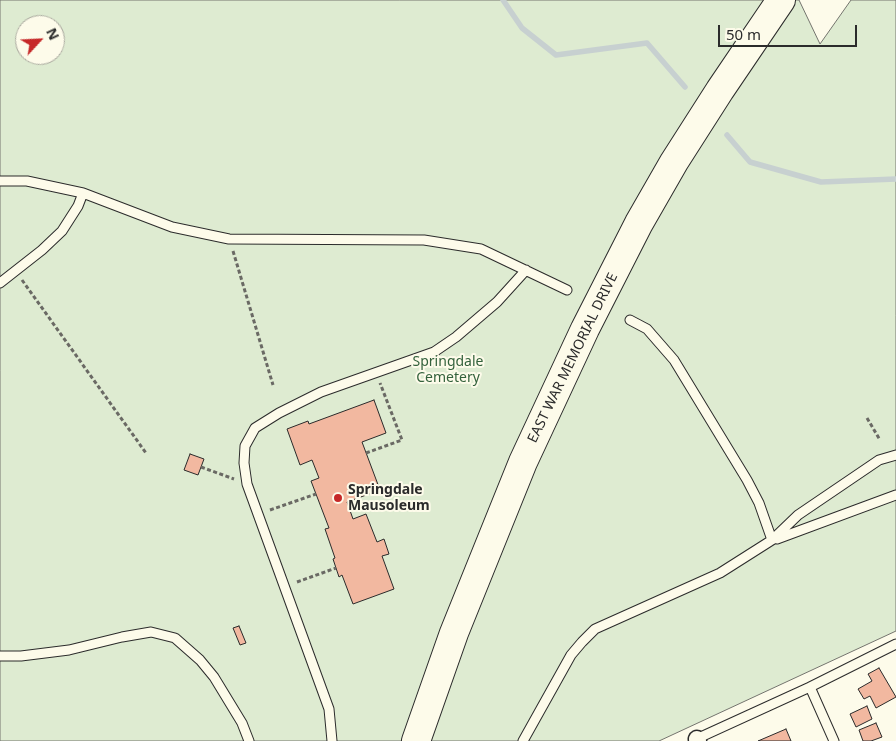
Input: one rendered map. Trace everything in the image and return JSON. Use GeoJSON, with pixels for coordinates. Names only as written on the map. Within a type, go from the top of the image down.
{"type":"FeatureCollection","features":[{"type":"Feature","properties":{"kind":"highway","name":"EAST WAR MEMORIAL DRIVE"},"geometry":{"type":"LineString","coordinates":[[416,741],[454,633],[523,462],[585,329],[639,223],[678,155],[781,0]]}},
{"type":"Feature","properties":{"kind":"lane"},"geometry":{"type":"LineString","coordinates":[[0,181],[27,181],[83,193],[172,227],[229,239],[424,240],[481,249],[567,290]]}},
{"type":"Feature","properties":{"kind":"lane"},"geometry":{"type":"LineString","coordinates":[[0,283],[16,272],[62,231],[78,206],[83,193]]}},
{"type":"Feature","properties":{"kind":"lane"},"geometry":{"type":"LineString","coordinates":[[332,741],[329,709],[247,484],[244,464],[245,446],[256,428],[279,413],[321,392],[434,352],[456,337],[497,302],[526,270]]}},
{"type":"Feature","properties":{"kind":"lane"},"geometry":{"type":"LineString","coordinates":[[630,320],[647,329],[674,360],[747,480],[759,503],[772,540]]}},
{"type":"Feature","properties":{"kind":"lane"},"geometry":{"type":"LineString","coordinates":[[523,741],[571,656],[595,629],[720,573],[772,540],[798,516],[879,460],[896,455]]}},
{"type":"Feature","properties":{"kind":"lane"},"geometry":{"type":"LineString","coordinates":[[772,540],[896,495]]}},
{"type":"Feature","properties":{"kind":"lane"},"geometry":{"type":"LineString","coordinates":[[0,656],[21,656],[69,650],[122,636],[151,632],[175,638],[200,660],[214,677],[242,722],[249,741]]}},
{"type":"Feature","properties":{"kind":"lane"},"geometry":{"type":"LineString","coordinates":[[695,740],[810,688],[896,644]]}},
{"type":"Feature","properties":{"kind":"lane"},"geometry":{"type":"LineString","coordinates":[[810,688],[834,741]]}},
{"type":"Feature","properties":{"kind":"path"},"geometry":{"type":"LineString","coordinates":[[229,239],[273,385]]}},
{"type":"Feature","properties":{"kind":"path"},"geometry":{"type":"LineString","coordinates":[[16,272],[146,453]]}},
{"type":"Feature","properties":{"kind":"path"},"geometry":{"type":"LineString","coordinates":[[366,453],[402,440],[381,385]]}},
{"type":"Feature","properties":{"kind":"path"},"geometry":{"type":"LineString","coordinates":[[867,418],[880,440]]}},
{"type":"Feature","properties":{"kind":"path"},"geometry":{"type":"LineString","coordinates":[[201,467],[247,484]]}},
{"type":"Feature","properties":{"kind":"path"},"geometry":{"type":"LineString","coordinates":[[277,507],[316,494]]}},
{"type":"Feature","properties":{"kind":"path"},"geometry":{"type":"LineString","coordinates":[[306,578],[336,568]]}},
{"type":"Feature","properties":{"kind":"green space","name":"Springdale Cemetery"},"geometry":{"type":"Polygon","coordinates":[[[0,0],[799,0],[820,44],[851,0],[896,0],[896,631],[659,741],[0,741],[0,0]]]}},
{"type":"Feature","properties":{"kind":"building","name":"Springdale Mausoleum"},"geometry":{"type":"Polygon","coordinates":[[[374,400],[386,433],[362,442],[380,490],[347,502],[353,519],[366,514],[377,542],[384,539],[389,554],[382,556],[394,589],[353,604],[342,575],[339,577],[325,529],[329,528],[311,481],[319,478],[312,460],[300,465],[287,429],[308,421],[309,424],[374,400]]]}},
{"type":"Feature","properties":{"kind":"building"},"geometry":{"type":"Polygon","coordinates":[[[190,454],[204,459],[198,475],[184,470],[190,454]]]}},
{"type":"Feature","properties":{"kind":"building"},"geometry":{"type":"Polygon","coordinates":[[[239,626],[246,643],[240,645],[233,628],[239,626]]]}},
{"type":"Feature","properties":{"kind":"building"},"geometry":{"type":"Polygon","coordinates":[[[879,668],[896,697],[876,708],[870,696],[864,699],[858,689],[872,681],[868,674],[879,668]]]}},
{"type":"Feature","properties":{"kind":"building"},"geometry":{"type":"Polygon","coordinates":[[[867,706],[872,719],[856,727],[850,714],[867,706]]]}},
{"type":"Feature","properties":{"kind":"building"},"geometry":{"type":"Polygon","coordinates":[[[876,723],[882,737],[871,741],[863,741],[859,730],[876,723]]]}},
{"type":"Feature","properties":{"kind":"building"},"geometry":{"type":"Polygon","coordinates":[[[786,729],[791,741],[758,741],[786,729]]]}},
{"type":"Feature","properties":{"kind":"waterway"},"geometry":{"type":"LineString","coordinates":[[503,0],[522,28],[556,55],[647,43],[685,87]]}},
{"type":"Feature","properties":{"kind":"waterway"},"geometry":{"type":"LineString","coordinates":[[727,135],[750,162],[821,182],[896,179]]}},
{"type":"Feature","properties":{"kind":"place","name":"Springdale Mausoleum"},"geometry":{"type":"Point","coordinates":[338,498]}}]}
